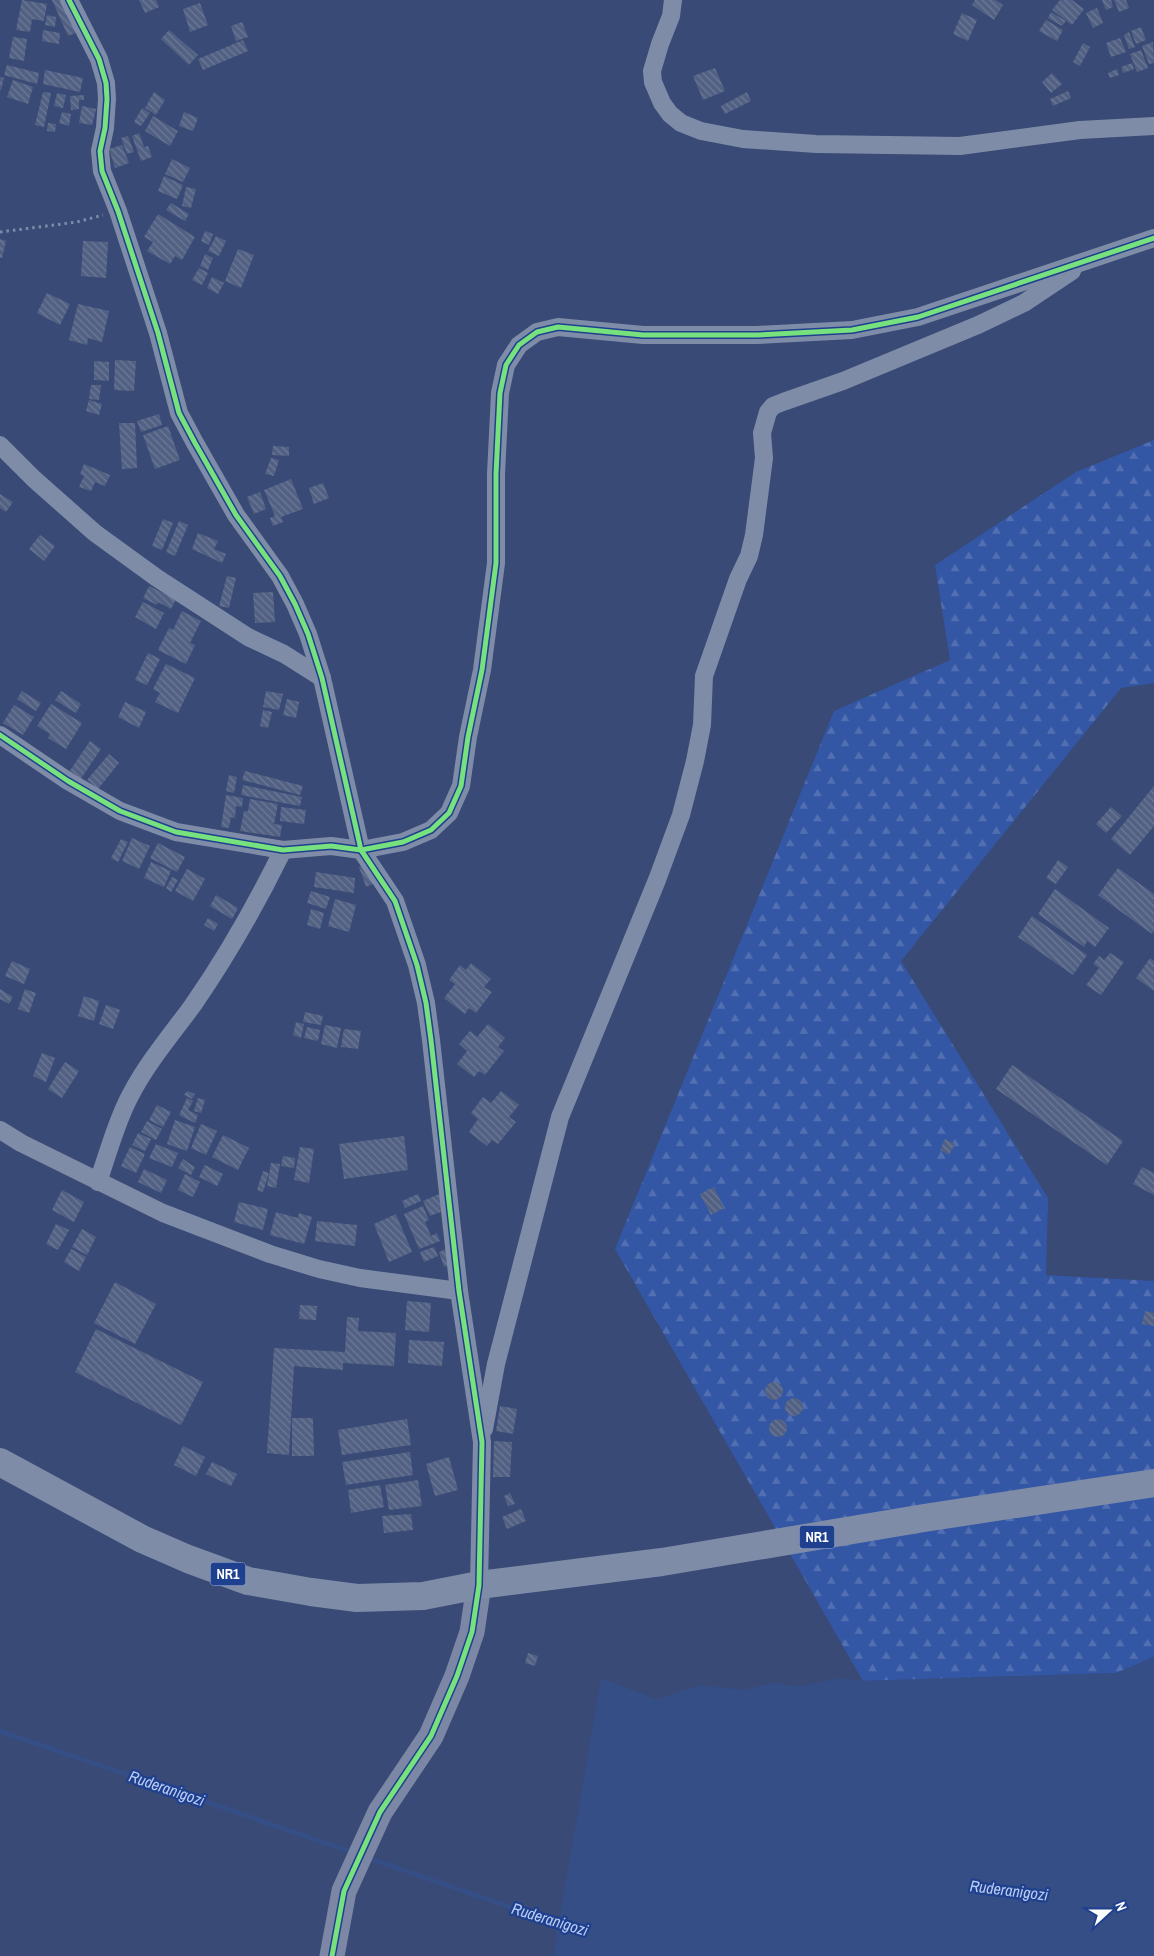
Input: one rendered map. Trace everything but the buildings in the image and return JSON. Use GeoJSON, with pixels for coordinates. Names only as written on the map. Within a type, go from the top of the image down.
{"type":"FeatureCollection","features":[{"type":"Feature","properties":{"kind":"highway","name":"NR1"},"geometry":{"type":"LineString","coordinates":[[0,1462],[142,1539],[248,1581],[358,1598],[423,1596],[479,1585],[662,1562],[924,1518],[1154,1483]]}},
{"type":"Feature","properties":{"kind":"street"},"geometry":{"type":"LineString","coordinates":[[69,0],[99,59],[106,83],[106,109],[100,151],[102,171],[118,211],[158,333],[180,413],[236,514],[280,576],[308,634],[322,678],[361,850],[395,901],[416,964],[426,1003],[460,1291],[482,1442]]}},
{"type":"Feature","properties":{"kind":"street"},"geometry":{"type":"LineString","coordinates":[[673,0],[671,16],[652,71],[654,82],[662,103],[670,114],[681,123],[701,131],[743,139],[816,144],[960,146],[1080,130],[1154,126]]}},
{"type":"Feature","properties":{"kind":"street"},"geometry":{"type":"LineString","coordinates":[[0,735],[68,781],[120,811],[176,832],[283,850],[331,846],[361,850],[403,842],[431,830],[449,813],[461,786],[468,737],[482,670],[496,563],[496,474],[500,393],[506,364],[519,345],[537,332],[558,327],[643,335],[758,336],[852,330],[918,317],[1154,238]]}},
{"type":"Feature","properties":{"kind":"street"},"geometry":{"type":"LineString","coordinates":[[332,1956],[344,1891],[380,1812],[431,1736],[457,1676],[472,1632],[479,1585],[482,1442],[496,1364],[560,1117],[657,880],[680,814],[695,761],[702,725],[704,676],[738,579],[749,556],[754,536],[764,458],[762,433],[768,412],[773,406],[870,371],[1024,303],[1086,260]]}},
{"type":"Feature","properties":{"kind":"street"},"geometry":{"type":"LineString","coordinates":[[0,445],[34,479],[103,539],[157,578],[248,637],[284,654],[322,678]]}},
{"type":"Feature","properties":{"kind":"street"},"geometry":{"type":"LineString","coordinates":[[98,1182],[128,1098],[146,1066],[193,1005],[222,960],[260,896],[283,850]]}},
{"type":"Feature","properties":{"kind":"street"},"geometry":{"type":"LineString","coordinates":[[0,1130],[21,1143],[98,1182],[164,1213],[270,1254],[319,1269],[360,1278],[460,1291]]}},
{"type":"Feature","properties":{"kind":"path"},"geometry":{"type":"LineString","coordinates":[[0,232],[77,222],[118,211]]}},
{"type":"Feature","properties":{"kind":"green space"},"geometry":{"type":"Polygon","coordinates":[[[1154,440],[1154,683],[1121,688],[901,961],[1048,1198],[1046,1275],[1154,1281],[1154,1657],[1116,1673],[863,1681],[615,1249],[834,711],[950,660],[935,565],[1076,472],[1154,440]]]}},
{"type":"Feature","properties":{"kind":"water"},"geometry":{"type":"Polygon","coordinates":[[[1154,1657],[1154,1956],[553,1956],[601,1678],[656,1699],[700,1685],[742,1690],[778,1682],[791,1686],[802,1686],[840,1678],[863,1681],[1116,1673],[1154,1657]]]}},
{"type":"Feature","properties":{"kind":"waterway","name":"Ruderanigozi"},"geometry":{"type":"LineString","coordinates":[[0,1731],[355,1853]]}},
{"type":"Feature","properties":{"kind":"waterway","name":"Ruderanigozi"},"geometry":{"type":"LineString","coordinates":[[368,1858],[563,1925]]}},
{"type":"Feature","properties":{"kind":"cycle path"},"geometry":{"type":"LineString","coordinates":[[69,0],[99,59],[106,83],[105,128],[100,151],[102,171],[118,211],[158,333],[179,413],[236,515],[280,576],[308,634],[322,678],[361,850],[395,901],[417,965],[426,1003],[431,1040],[459,1291],[482,1442],[479,1585],[472,1632],[457,1676],[431,1736],[380,1812],[344,1891],[332,1956]]}},
{"type":"Feature","properties":{"kind":"cycle path"},"geometry":{"type":"LineString","coordinates":[[0,735],[68,781],[120,811],[176,832],[283,850],[331,846],[361,850],[403,842],[431,830],[449,813],[461,786],[468,737],[482,670],[496,563],[496,474],[500,393],[506,365],[519,345],[537,332],[558,327],[643,335],[757,335],[852,330],[918,317],[1154,238]]}}]}
